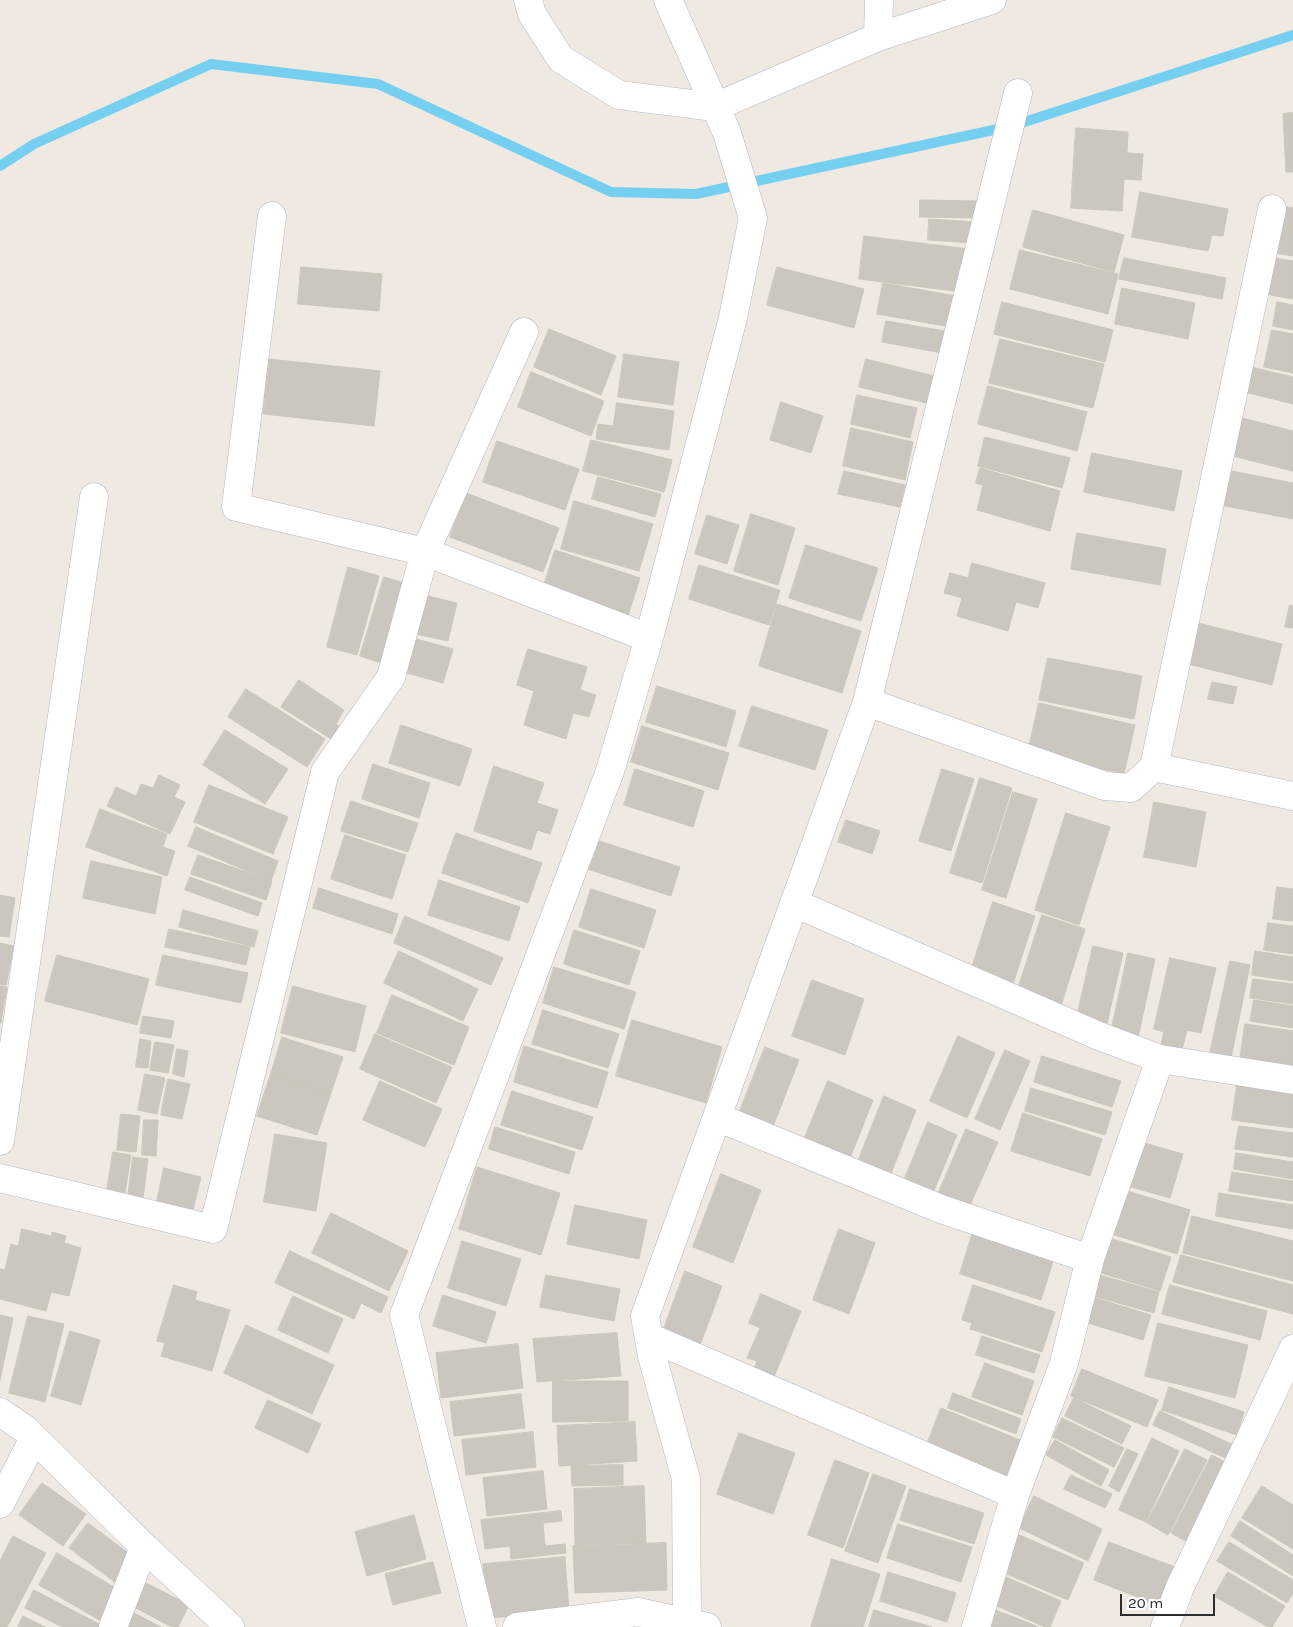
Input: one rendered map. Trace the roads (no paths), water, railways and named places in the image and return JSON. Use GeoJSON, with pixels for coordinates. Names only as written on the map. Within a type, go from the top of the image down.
{"type":"FeatureCollection","features":[{"type":"Feature","properties":{"kind":"street"},"geometry":{"type":"LineString","coordinates":[[528,0],[532,14],[561,59],[619,95],[716,107],[878,36],[992,0]]}},
{"type":"Feature","properties":{"kind":"street"},"geometry":{"type":"LineString","coordinates":[[482,1627],[404,1316],[610,771],[650,638],[733,318],[753,218],[727,133],[668,0]]}},
{"type":"Feature","properties":{"kind":"street"},"geometry":{"type":"LineString","coordinates":[[878,36],[879,0]]}},
{"type":"Feature","properties":{"kind":"street"},"geometry":{"type":"LineString","coordinates":[[517,1627],[638,1612],[697,1625],[686,1479],[652,1356],[645,1316],[867,702],[1018,93]]}},
{"type":"Feature","properties":{"kind":"street"},"geometry":{"type":"LineString","coordinates":[[867,702],[1105,786],[1131,788],[1154,766],[1272,209]]}},
{"type":"Feature","properties":{"kind":"street"},"geometry":{"type":"LineString","coordinates":[[272,216],[236,507],[425,552],[650,638]]}},
{"type":"Feature","properties":{"kind":"street"},"geometry":{"type":"LineString","coordinates":[[0,1178],[214,1229],[325,772],[391,677],[425,552],[524,332]]}},
{"type":"Feature","properties":{"kind":"street"},"geometry":{"type":"LineString","coordinates":[[0,1141],[94,497]]}},
{"type":"Feature","properties":{"kind":"street"},"geometry":{"type":"LineString","coordinates":[[1154,766],[1293,796]]}},
{"type":"Feature","properties":{"kind":"street"},"geometry":{"type":"LineString","coordinates":[[794,903],[1098,1036],[1160,1059],[1293,1080]]}},
{"type":"Feature","properties":{"kind":"street"},"geometry":{"type":"LineString","coordinates":[[976,1627],[1015,1495],[1064,1364],[1090,1259],[1160,1059]]}},
{"type":"Feature","properties":{"kind":"street"},"geometry":{"type":"LineString","coordinates":[[717,1118],[941,1209],[1090,1259]]}},
{"type":"Feature","properties":{"kind":"street"},"geometry":{"type":"LineString","coordinates":[[649,1338],[1015,1495]]}},
{"type":"Feature","properties":{"kind":"street"},"geometry":{"type":"LineString","coordinates":[[1165,1627],[1180,1587],[1293,1349]]}},
{"type":"Feature","properties":{"kind":"street"},"geometry":{"type":"LineString","coordinates":[[0,1412],[25,1429],[144,1547],[230,1627]]}},
{"type":"Feature","properties":{"kind":"street"},"geometry":{"type":"LineString","coordinates":[[0,1504],[34,1438]]}},
{"type":"Feature","properties":{"kind":"street"},"geometry":{"type":"LineString","coordinates":[[113,1627],[144,1547]]}},
{"type":"Feature","properties":{"kind":"waterway"},"geometry":{"type":"LineString","coordinates":[[0,166],[34,144],[211,64],[378,84],[611,192],[696,194],[1012,126],[1293,35]]}}]}
